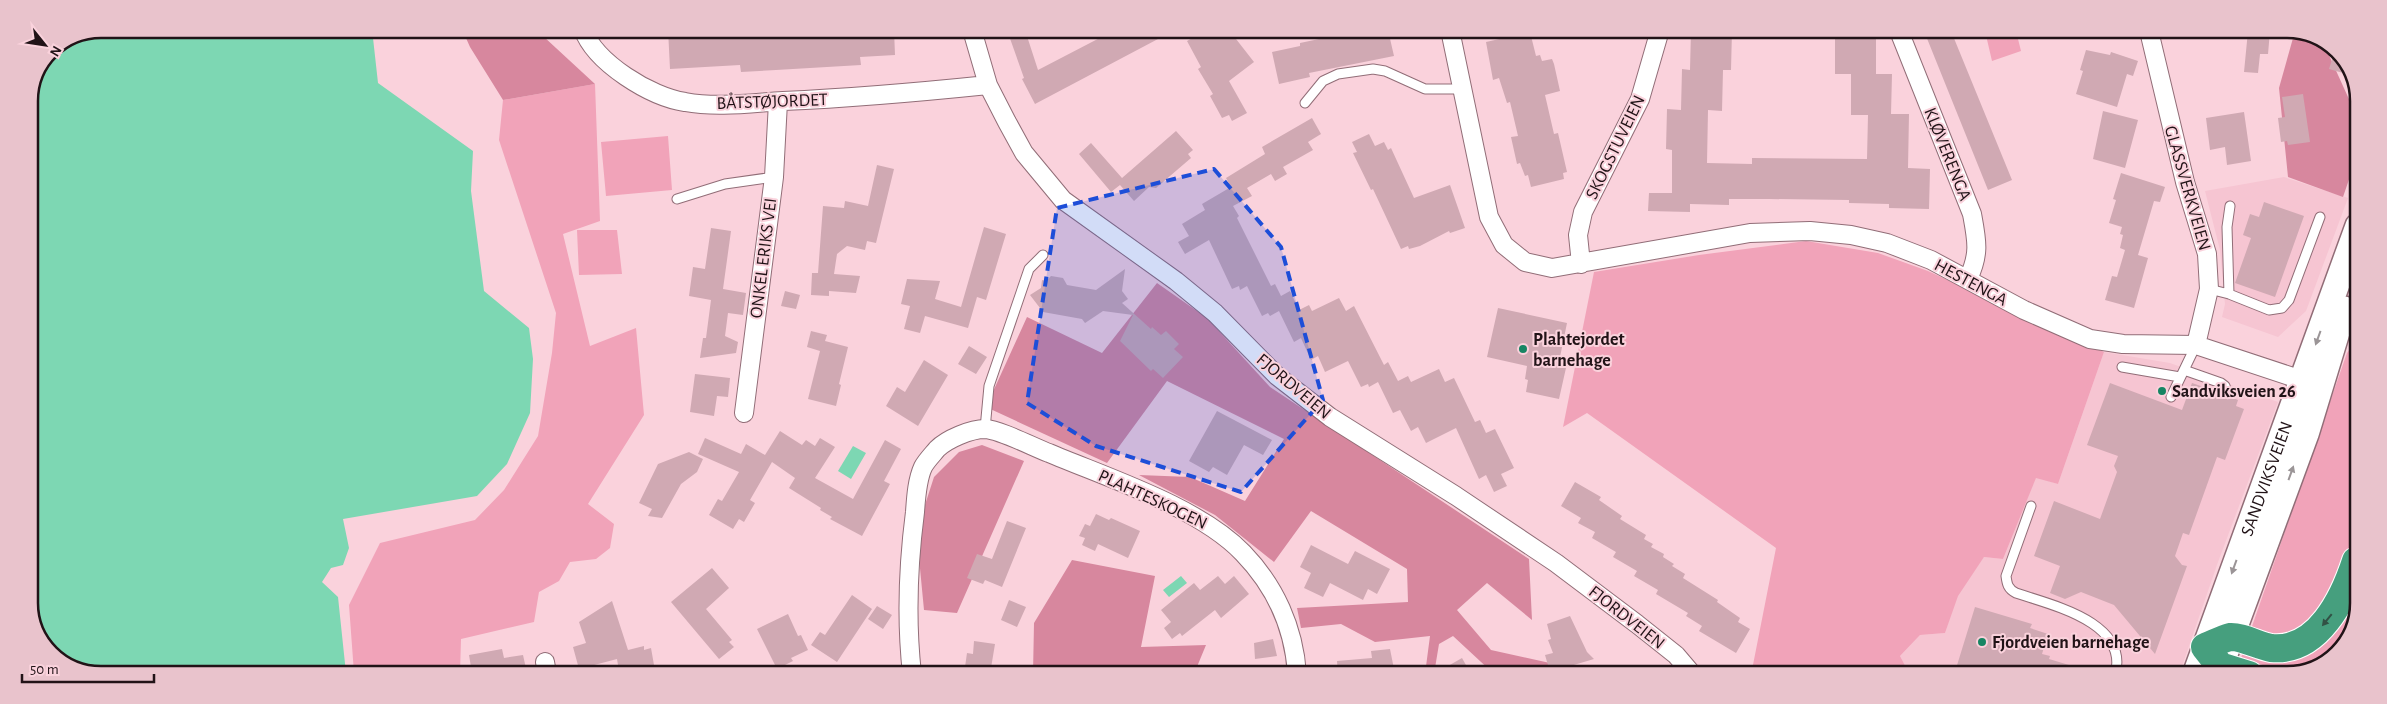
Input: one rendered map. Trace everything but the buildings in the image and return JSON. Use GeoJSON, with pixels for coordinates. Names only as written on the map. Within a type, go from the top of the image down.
{"type":"FeatureCollection","features":[{"type":"Feature","properties":{"kind":"highway"},"geometry":{"type":"LineString","coordinates":[[2214,663],[2231,637],[2274,648],[2297,644],[2308,638],[2320,628],[2334,610],[2350,578]]}},
{"type":"Feature","properties":{"kind":"main road","name":"SANDVIKSVEIEN"},"geometry":{"type":"LineString","coordinates":[[2231,637],[2312,383],[2349,256]]}},
{"type":"Feature","properties":{"kind":"main road","name":"SANDVIKSVEIEN"},"geometry":{"type":"LineString","coordinates":[[2214,663],[2349,282]]}},
{"type":"Feature","properties":{"kind":"street","name":"BÅTSTØJORDET"},"geometry":{"type":"LineString","coordinates":[[588,38],[607,62],[639,85],[665,97],[685,102],[716,105],[778,102],[867,97],[988,85]]}},
{"type":"Feature","properties":{"kind":"street","name":"FJORDVEIEN"},"geometry":{"type":"LineString","coordinates":[[974,38],[988,85],[1024,153],[1063,200],[1176,281],[1215,313],[1277,376],[1330,417],[1456,496],[1556,563],[1676,655],[1685,666]]}},
{"type":"Feature","properties":{"kind":"street"},"geometry":{"type":"LineString","coordinates":[[1452,38],[1489,217],[1504,245],[1525,262],[1552,268],[1581,264]]}},
{"type":"Feature","properties":{"kind":"street","name":"SKOGSTUVEIEN"},"geometry":{"type":"LineString","coordinates":[[1581,264],[1578,236],[1583,212],[1640,98],[1658,38]]}},
{"type":"Feature","properties":{"kind":"street","name":"KLØVERENGA"},"geometry":{"type":"LineString","coordinates":[[1902,38],[1972,214],[1978,243],[1976,263],[1968,279]]}},
{"type":"Feature","properties":{"kind":"street","name":"GLASSVERKVEIEN"},"geometry":{"type":"LineString","coordinates":[[2151,38],[2185,182],[2208,254],[2209,289],[2196,345]]}},
{"type":"Feature","properties":{"kind":"street","name":"ONKEL ERIKS VEI"},"geometry":{"type":"LineString","coordinates":[[744,413],[774,177],[778,102]]}},
{"type":"Feature","properties":{"kind":"street","name":"HESTENGA"},"geometry":{"type":"LineString","coordinates":[[1581,264],[1750,233],[1810,230],[1851,235],[1887,243],[1931,260],[2024,310],[2090,339],[2123,344],[2196,345],[2312,383]]}},
{"type":"Feature","properties":{"kind":"street"},"geometry":{"type":"LineString","coordinates":[[912,666],[908,600],[912,534],[923,467],[938,448],[963,434],[985,429]]}},
{"type":"Feature","properties":{"kind":"street","name":"PLAHTESKOGEN"},"geometry":{"type":"LineString","coordinates":[[985,429],[1012,438],[1124,484],[1172,505],[1216,529],[1243,553],[1272,590],[1286,619],[1295,666]]}},
{"type":"Feature","properties":{"kind":"lane"},"geometry":{"type":"LineString","coordinates":[[1305,103],[1323,82],[1338,74],[1373,69],[1426,89],[1440,91],[1462,89]]}},
{"type":"Feature","properties":{"kind":"lane"},"geometry":{"type":"LineString","coordinates":[[677,199],[725,184],[774,177]]}},
{"type":"Feature","properties":{"kind":"lane"},"geometry":{"type":"LineString","coordinates":[[2229,294],[2227,227],[2230,206]]}},
{"type":"Feature","properties":{"kind":"lane"},"geometry":{"type":"LineString","coordinates":[[2209,289],[2229,294],[2269,310],[2282,308],[2289,300],[2320,216]]}},
{"type":"Feature","properties":{"kind":"lane"},"geometry":{"type":"LineString","coordinates":[[985,429],[988,386],[1029,269],[1043,255]]}},
{"type":"Feature","properties":{"kind":"lane"},"geometry":{"type":"LineString","coordinates":[[2171,397],[2196,345]]}},
{"type":"Feature","properties":{"kind":"lane"},"geometry":{"type":"LineString","coordinates":[[2122,367],[2182,373],[2221,383],[2227,392]]}},
{"type":"Feature","properties":{"kind":"lane"},"geometry":{"type":"LineString","coordinates":[[2031,506],[2006,576],[2007,585],[2016,594],[2076,614],[2098,626],[2110,640],[2116,659],[2116,666]]}},
{"type":"Feature","properties":{"kind":"highlighted area"},"geometry":{"type":"Polygon","coordinates":[[[1214,169],[1281,247],[1323,400],[1241,492],[1096,446],[1027,403],[1057,208],[1214,169]]]}},
{"type":"Feature","properties":{"kind":"shaded area"},"geometry":{"type":"Polygon","coordinates":[[[100,38],[373,38],[378,83],[473,151],[471,191],[484,291],[529,328],[533,359],[530,413],[507,464],[477,496],[343,519],[349,548],[343,565],[331,568],[322,582],[338,597],[345,666],[92,666],[65,656],[50,642],[42,628],[38,608],[38,100],[39,88],[45,70],[70,70],[70,45],[76,42],[100,38]]]}},
{"type":"Feature","properties":{"kind":"shaded area"},"geometry":{"type":"Polygon","coordinates":[[[466,38],[545,38],[595,84],[503,100],[466,38]]]}},
{"type":"Feature","properties":{"kind":"shaded area"},"geometry":{"type":"Polygon","coordinates":[[[1987,38],[2018,38],[2021,51],[1992,61],[1987,38]]]}},
{"type":"Feature","properties":{"kind":"shaded area"},"geometry":{"type":"Polygon","coordinates":[[[2293,38],[2314,44],[2328,53],[2349,99],[2349,179],[2343,197],[2288,177],[2279,88],[2293,38]]]}},
{"type":"Feature","properties":{"kind":"shaded area"},"geometry":{"type":"Polygon","coordinates":[[[595,84],[600,221],[563,234],[590,346],[636,328],[644,415],[588,504],[614,524],[610,548],[596,559],[570,562],[559,581],[539,592],[534,622],[461,639],[460,666],[353,666],[349,605],[380,543],[475,520],[504,490],[538,436],[552,353],[556,313],[499,140],[503,100],[595,84]]]}},
{"type":"Feature","properties":{"kind":"shaded area"},"geometry":{"type":"Polygon","coordinates":[[[668,136],[672,190],[606,196],[601,142],[668,136]]]}},
{"type":"Feature","properties":{"kind":"shaded area"},"geometry":{"type":"Polygon","coordinates":[[[2284,177],[2348,198],[2306,311],[2278,337],[2222,317],[2225,304],[2220,250],[2205,191],[2284,177]]]}},
{"type":"Feature","properties":{"kind":"shaded area"},"geometry":{"type":"Polygon","coordinates":[[[577,230],[617,230],[622,274],[579,275],[577,230]]]}},
{"type":"Feature","properties":{"kind":"shaded area"},"geometry":{"type":"Polygon","coordinates":[[[1806,241],[1878,253],[1928,271],[2104,352],[2058,484],[2036,478],[2003,559],[1984,557],[1958,596],[1945,633],[1920,635],[1900,656],[1905,666],[1753,666],[1776,548],[1587,413],[1563,427],[1594,272],[1699,255],[1806,241]]]}},
{"type":"Feature","properties":{"kind":"shaded area"},"geometry":{"type":"Polygon","coordinates":[[[1157,283],[1207,318],[1270,387],[1529,559],[1532,620],[1487,583],[1457,610],[1491,650],[1563,666],[1485,666],[1453,636],[1439,644],[1435,666],[1426,666],[1430,636],[1375,642],[1341,624],[1301,628],[1297,608],[1408,602],[1407,569],[1311,511],[1274,562],[1215,515],[1139,475],[1190,477],[1245,501],[1284,439],[1167,381],[1107,463],[986,407],[1027,317],[1102,353],[1157,283]]]}},
{"type":"Feature","properties":{"kind":"shaded area"},"geometry":{"type":"Polygon","coordinates":[[[2349,350],[2350,604],[2347,620],[2339,639],[2325,654],[2299,665],[2266,666],[2241,658],[2349,350]]]}},
{"type":"Feature","properties":{"kind":"shaded area"},"geometry":{"type":"Polygon","coordinates":[[[2104,352],[2170,363],[2278,402],[2218,562],[2182,666],[1905,666],[1900,656],[1920,635],[1945,633],[1957,596],[1984,557],[2003,559],[2036,477],[2058,484],[2104,352]]]}},
{"type":"Feature","properties":{"kind":"shaded area"},"geometry":{"type":"Polygon","coordinates":[[[982,445],[1024,461],[957,613],[924,610],[919,558],[924,508],[934,477],[959,452],[982,445]]]}},
{"type":"Feature","properties":{"kind":"shaded area"},"geometry":{"type":"Polygon","coordinates":[[[853,446],[866,453],[851,479],[838,471],[853,446]]]}},
{"type":"Feature","properties":{"kind":"shaded area"},"geometry":{"type":"Polygon","coordinates":[[[1072,560],[1155,576],[1141,647],[1206,645],[1197,666],[1033,666],[1034,623],[1072,560]]]}},
{"type":"Feature","properties":{"kind":"shaded area"},"geometry":{"type":"Polygon","coordinates":[[[1181,576],[1187,583],[1169,597],[1163,590],[1181,576]]]}},
{"type":"Feature","properties":{"kind":"place","name":"Plahtejordet barnehage"},"geometry":{"type":"Point","coordinates":[1523,349]}},
{"type":"Feature","properties":{"kind":"place","name":"Sandviksveien 26"},"geometry":{"type":"Point","coordinates":[2162,391]}},
{"type":"Feature","properties":{"kind":"place","name":"Fjordveien barnehage"},"geometry":{"type":"Point","coordinates":[1982,642]}}]}
